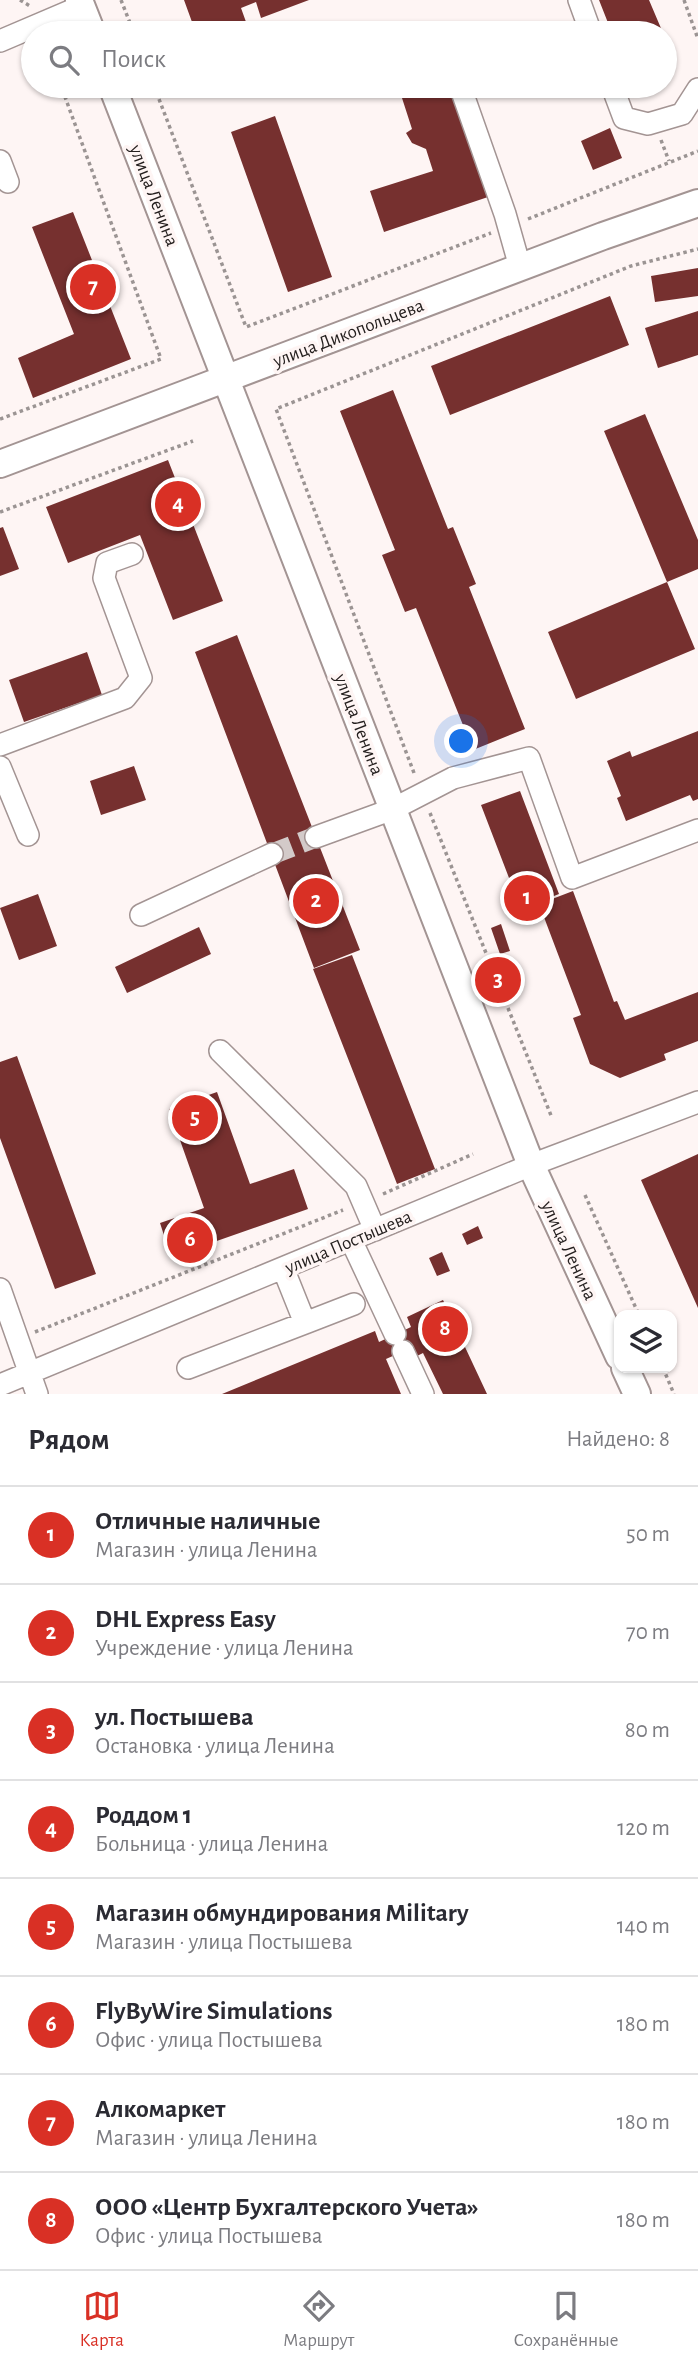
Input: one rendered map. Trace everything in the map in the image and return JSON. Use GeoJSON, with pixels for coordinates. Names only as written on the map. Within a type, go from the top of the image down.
{"type":"FeatureCollection","features":[{"type":"Feature","properties":{"kind":"main road"},"geometry":{"type":"LineString","coordinates":[[80,3],[87,21]]}},
{"type":"Feature","properties":{"kind":"main road","name":"улица Ленина"},"geometry":{"type":"LineString","coordinates":[[118,98],[531,1165],[614,1345]]}},
{"type":"Feature","properties":{"kind":"main road","name":"улица Дикопольцева"},"geometry":{"type":"LineString","coordinates":[[0,464],[520,267],[698,203]]}},
{"type":"Feature","properties":{"kind":"main road"},"geometry":{"type":"LineString","coordinates":[[627,1373],[637,1394]]}},
{"type":"Feature","properties":{"kind":"street"},"geometry":{"type":"LineString","coordinates":[[579,0],[587,21]]}},
{"type":"Feature","properties":{"kind":"street"},"geometry":{"type":"LineString","coordinates":[[42,21],[80,3]]}},
{"type":"Feature","properties":{"kind":"street"},"geometry":{"type":"LineString","coordinates":[[0,41],[21,31]]}},
{"type":"Feature","properties":{"kind":"street"},"geometry":{"type":"LineString","coordinates":[[616,98],[624,118],[648,124],[682,114],[698,89]]}},
{"type":"Feature","properties":{"kind":"street"},"geometry":{"type":"LineString","coordinates":[[464,98],[520,267]]}},
{"type":"Feature","properties":{"kind":"street"},"geometry":{"type":"LineString","coordinates":[[0,161],[8,182]]}},
{"type":"Feature","properties":{"kind":"street"},"geometry":{"type":"LineString","coordinates":[[0,745],[125,698],[141,678],[104,578],[107,563],[132,554]]}},
{"type":"Feature","properties":{"kind":"street"},"geometry":{"type":"LineString","coordinates":[[316,837],[393,809],[453,778],[529,758],[572,878],[698,830]]}},
{"type":"Feature","properties":{"kind":"street"},"geometry":{"type":"LineString","coordinates":[[0,768],[28,835]]}},
{"type":"Feature","properties":{"kind":"street"},"geometry":{"type":"LineString","coordinates":[[141,915],[272,854]]}},
{"type":"Feature","properties":{"kind":"street"},"geometry":{"type":"LineString","coordinates":[[220,1051],[356,1186],[375,1230]]}},
{"type":"Feature","properties":{"kind":"street","name":"улица Постышева"},"geometry":{"type":"LineString","coordinates":[[0,1385],[34,1384],[283,1268],[531,1165],[698,1102]]}},
{"type":"Feature","properties":{"kind":"street"},"geometry":{"type":"LineString","coordinates":[[351,1240],[423,1394]]}},
{"type":"Feature","properties":{"kind":"street"},"geometry":{"type":"LineString","coordinates":[[283,1268],[305,1322]]}},
{"type":"Feature","properties":{"kind":"street"},"geometry":{"type":"LineString","coordinates":[[0,1289],[34,1384]]}},
{"type":"Feature","properties":{"kind":"street"},"geometry":{"type":"LineString","coordinates":[[187,1368],[354,1304]]}},
{"type":"Feature","properties":{"kind":"path"},"geometry":{"type":"LineString","coordinates":[[20,0],[32,7]]}},
{"type":"Feature","properties":{"kind":"path"},"geometry":{"type":"LineString","coordinates":[[121,0],[129,21]]}},
{"type":"Feature","properties":{"kind":"path"},"geometry":{"type":"LineString","coordinates":[[684,0],[698,39]]}},
{"type":"Feature","properties":{"kind":"path"},"geometry":{"type":"LineString","coordinates":[[0,419],[161,359],[65,98]]}},
{"type":"Feature","properties":{"kind":"path"},"geometry":{"type":"LineString","coordinates":[[159,98],[246,327],[698,151]]}},
{"type":"Feature","properties":{"kind":"path"},"geometry":{"type":"LineString","coordinates":[[552,1118],[422,794],[276,408],[631,266],[698,249]]}},
{"type":"Feature","properties":{"kind":"path"},"geometry":{"type":"LineString","coordinates":[[0,512],[193,441]]}},
{"type":"Feature","properties":{"kind":"path"},"geometry":{"type":"LineString","coordinates":[[18,1338],[363,1203],[473,1154]]}},
{"type":"Feature","properties":{"kind":"path"},"geometry":{"type":"LineString","coordinates":[[585,1195],[637,1310]]}},
{"type":"Feature","properties":{"kind":"path"},"geometry":{"type":"LineString","coordinates":[[665,1373],[674,1394]]}},
{"type":"Feature","properties":{"kind":"building"},"geometry":{"type":"Polygon","coordinates":[[[184,0],[309,0],[261,18],[256,2],[241,8],[246,21],[192,21],[184,0]]]}},
{"type":"Feature","properties":{"kind":"building"},"geometry":{"type":"Polygon","coordinates":[[[599,0],[649,0],[658,21],[607,21],[599,0]]]}},
{"type":"Feature","properties":{"kind":"building"},"geometry":{"type":"Polygon","coordinates":[[[402,98],[456,98],[488,197],[384,232],[370,191],[433,171],[426,149],[412,143],[406,133],[412,129],[402,98]]]}},
{"type":"Feature","properties":{"kind":"building"},"geometry":{"type":"Polygon","coordinates":[[[275,116],[332,277],[288,292],[231,132],[275,116]]]}},
{"type":"Feature","properties":{"kind":"building"},"geometry":{"type":"Polygon","coordinates":[[[610,128],[622,158],[593,170],[581,141],[610,128]]]}},
{"type":"Feature","properties":{"kind":"building"},"geometry":{"type":"Polygon","coordinates":[[[73,212],[131,359],[33,398],[18,358],[74,334],[32,227],[73,212]]]}},
{"type":"Feature","properties":{"kind":"building"},"geometry":{"type":"Polygon","coordinates":[[[698,268],[698,296],[655,302],[651,276],[698,268]]]}},
{"type":"Feature","properties":{"kind":"building"},"geometry":{"type":"Polygon","coordinates":[[[610,296],[629,345],[450,415],[431,366],[610,296]]]}},
{"type":"Feature","properties":{"kind":"building"},"geometry":{"type":"Polygon","coordinates":[[[698,311],[698,355],[658,368],[645,328],[698,311]]]}},
{"type":"Feature","properties":{"kind":"building"},"geometry":{"type":"Polygon","coordinates":[[[393,390],[448,529],[453,527],[476,584],[469,587],[525,729],[473,750],[416,608],[405,612],[382,555],[395,550],[340,411],[393,390]]]}},
{"type":"Feature","properties":{"kind":"building"},"geometry":{"type":"Polygon","coordinates":[[[645,414],[698,540],[698,569],[667,582],[604,431],[645,414]]]}},
{"type":"Feature","properties":{"kind":"building"},"geometry":{"type":"Polygon","coordinates":[[[168,460],[223,601],[173,620],[140,535],[68,563],[46,507],[168,460]]]}},
{"type":"Feature","properties":{"kind":"building"},"geometry":{"type":"Polygon","coordinates":[[[3,527],[19,569],[0,576],[0,528],[3,527]]]}},
{"type":"Feature","properties":{"kind":"building"},"geometry":{"type":"Polygon","coordinates":[[[667,582],[695,649],[576,699],[548,632],[667,582]]]}},
{"type":"Feature","properties":{"kind":"building"},"geometry":{"type":"Polygon","coordinates":[[[237,635],[360,950],[314,968],[195,652],[237,635]]]}},
{"type":"Feature","properties":{"kind":"building"},"geometry":{"type":"Polygon","coordinates":[[[87,652],[102,695],[24,722],[9,680],[87,652]]]}},
{"type":"Feature","properties":{"kind":"building"},"geometry":{"type":"Polygon","coordinates":[[[698,731],[698,799],[693,801],[690,795],[626,821],[617,798],[621,796],[607,761],[630,751],[632,757],[698,731]]]}},
{"type":"Feature","properties":{"kind":"building"},"geometry":{"type":"Polygon","coordinates":[[[134,766],[146,800],[101,815],[90,781],[134,766]]]}},
{"type":"Feature","properties":{"kind":"building"},"geometry":{"type":"Polygon","coordinates":[[[520,791],[559,894],[521,909],[481,805],[520,791]]]}},
{"type":"Feature","properties":{"kind":"building"},"geometry":{"type":"Polygon","coordinates":[[[573,891],[614,1002],[617,1001],[625,1020],[698,992],[698,1041],[664,1054],[666,1060],[620,1078],[590,1064],[573,1018],[581,1015],[539,904],[573,891]]]}},
{"type":"Feature","properties":{"kind":"building"},"geometry":{"type":"Polygon","coordinates":[[[38,894],[57,946],[19,960],[0,908],[38,894]]]}},
{"type":"Feature","properties":{"kind":"building"},"geometry":{"type":"Polygon","coordinates":[[[501,924],[510,951],[500,954],[491,928],[501,924]]]}},
{"type":"Feature","properties":{"kind":"building"},"geometry":{"type":"Polygon","coordinates":[[[199,927],[211,954],[127,993],[115,967],[199,927]]]}},
{"type":"Feature","properties":{"kind":"building"},"geometry":{"type":"Polygon","coordinates":[[[352,955],[435,1169],[397,1184],[313,969],[352,955]]]}},
{"type":"Feature","properties":{"kind":"building"},"geometry":{"type":"Polygon","coordinates":[[[17,1056],[96,1274],[55,1289],[0,1138],[0,1062],[17,1056]]]}},
{"type":"Feature","properties":{"kind":"building"},"geometry":{"type":"Polygon","coordinates":[[[217,1092],[250,1184],[294,1169],[308,1209],[171,1257],[160,1223],[204,1208],[169,1109],[217,1092]]]}},
{"type":"Feature","properties":{"kind":"building"},"geometry":{"type":"Polygon","coordinates":[[[698,1154],[698,1308],[641,1180],[698,1154]]]}},
{"type":"Feature","properties":{"kind":"building"},"geometry":{"type":"Polygon","coordinates":[[[478,1226],[483,1238],[467,1245],[462,1234],[478,1226]]]}},
{"type":"Feature","properties":{"kind":"building"},"geometry":{"type":"Polygon","coordinates":[[[442,1252],[450,1271],[437,1276],[429,1258],[442,1252]]]}},
{"type":"Feature","properties":{"kind":"building"},"geometry":{"type":"Polygon","coordinates":[[[443,1300],[487,1394],[443,1394],[423,1353],[417,1356],[413,1347],[386,1359],[401,1394],[222,1394],[375,1331],[379,1342],[411,1327],[407,1317],[443,1300]]]}},
{"type":"Feature","properties":{"kind":"tunnel"},"geometry":{"type":"LineString","coordinates":[[272,854],[316,837]]}},
{"type":"Feature","properties":{"kind":"place","name":"Алкомаркет"},"geometry":{"type":"Point","coordinates":[93,287]}},
{"type":"Feature","properties":{"kind":"place","name":"Роддом 1"},"geometry":{"type":"Point","coordinates":[178,504]}},
{"type":"Feature","properties":{"kind":"place","name":"Отличные наличные"},"geometry":{"type":"Point","coordinates":[527,898]}},
{"type":"Feature","properties":{"kind":"place","name":"DHL Express Easy"},"geometry":{"type":"Point","coordinates":[316,901]}},
{"type":"Feature","properties":{"kind":"place","name":"ул. Постышева"},"geometry":{"type":"Point","coordinates":[498,980]}},
{"type":"Feature","properties":{"kind":"place","name":"Магазин обмундирования Military"},"geometry":{"type":"Point","coordinates":[195,1118]}},
{"type":"Feature","properties":{"kind":"place","name":"FlyByWire Simulations"},"geometry":{"type":"Point","coordinates":[190,1240]}},
{"type":"Feature","properties":{"kind":"place","name":"ООО «Центр Бухгалтерского Учета»"},"geometry":{"type":"Point","coordinates":[445,1329]}}]}
